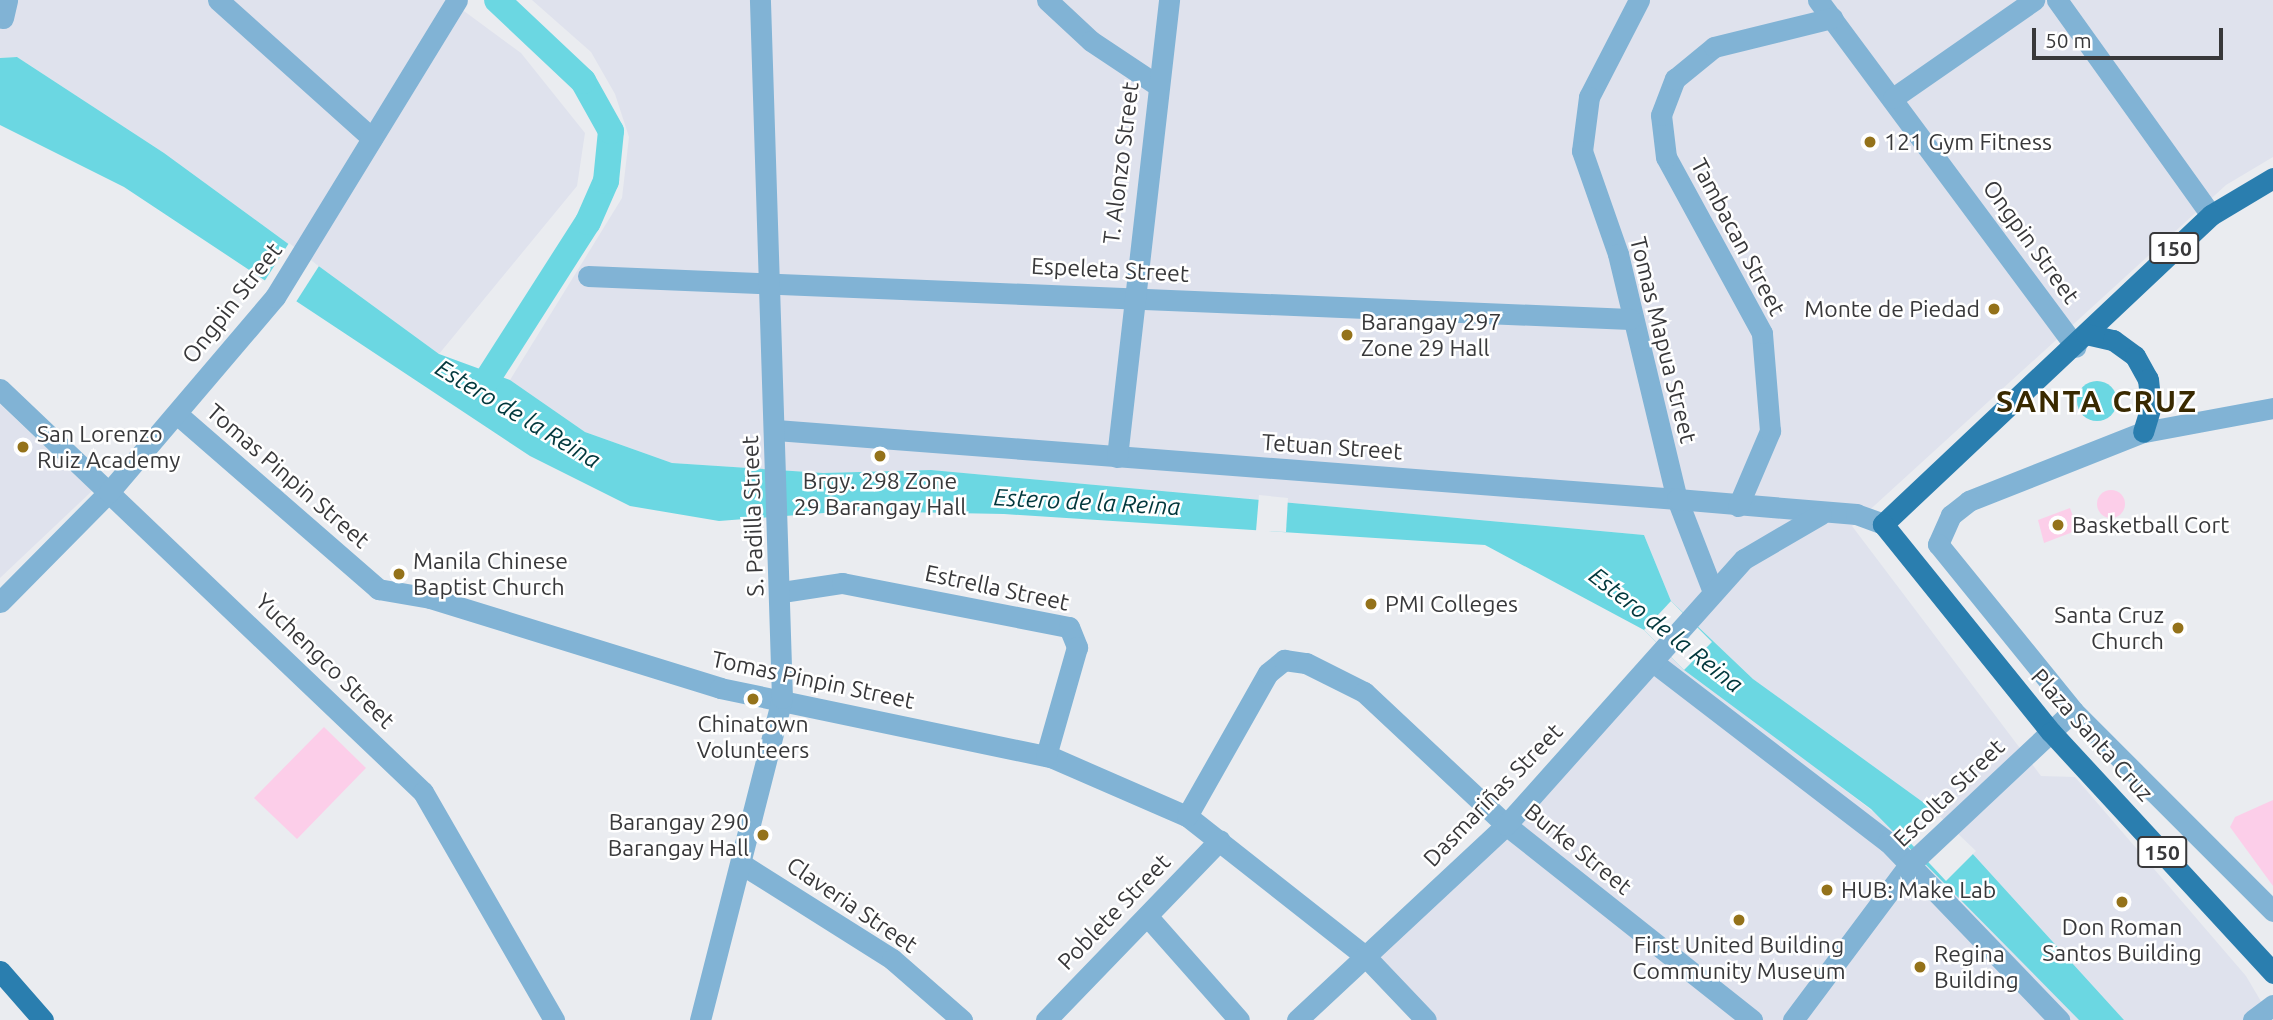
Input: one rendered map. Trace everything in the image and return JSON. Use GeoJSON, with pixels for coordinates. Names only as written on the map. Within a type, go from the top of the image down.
{"type":"FeatureCollection","features":[{"type":"Feature","properties":{"kind":"main road","name":"150"},"geometry":{"type":"LineString","coordinates":[[1883,524],[2211,215],[2273,178]]}},
{"type":"Feature","properties":{"kind":"main road"},"geometry":{"type":"LineString","coordinates":[[2081,340],[2113,340],[2135,356],[2148,379],[2151,406],[2143,432]]}},
{"type":"Feature","properties":{"kind":"main road","name":"Plaza Santa Cruz"},"geometry":{"type":"LineString","coordinates":[[1883,524],[2051,732],[2273,972]]}},
{"type":"Feature","properties":{"kind":"main road"},"geometry":{"type":"LineString","coordinates":[[0,971],[43,1020]]}},
{"type":"Feature","properties":{"kind":"street"},"geometry":{"type":"LineString","coordinates":[[218,0],[372,138]]}},
{"type":"Feature","properties":{"kind":"street","name":"S. Padilla Street"},"geometry":{"type":"LineString","coordinates":[[700,1020],[743,865],[782,698],[782,592],[773,281],[761,0]]}},
{"type":"Feature","properties":{"kind":"street"},"geometry":{"type":"LineString","coordinates":[[1047,0],[1091,41],[1157,85]]}},
{"type":"Feature","properties":{"kind":"street","name":"T. Alonzo Street"},"geometry":{"type":"LineString","coordinates":[[1117,457],[1131,297],[1169,0]]}},
{"type":"Feature","properties":{"kind":"street","name":"Tomas Mapua Street"},"geometry":{"type":"LineString","coordinates":[[1639,0],[1589,97],[1582,152],[1618,254],[1630,319],[1677,499]]}},
{"type":"Feature","properties":{"kind":"street","name":"Ongpin Street"},"geometry":{"type":"LineString","coordinates":[[1818,0],[2081,340]]}},
{"type":"Feature","properties":{"kind":"street"},"geometry":{"type":"LineString","coordinates":[[1893,98],[2034,0]]}},
{"type":"Feature","properties":{"kind":"street"},"geometry":{"type":"LineString","coordinates":[[2056,0],[2211,215]]}},
{"type":"Feature","properties":{"kind":"street","name":"Ongpin Street"},"geometry":{"type":"LineString","coordinates":[[0,602],[109,492],[275,297],[304,254],[455,2]]}},
{"type":"Feature","properties":{"kind":"street","name":"Tambacan Street"},"geometry":{"type":"LineString","coordinates":[[1738,506],[1770,431],[1762,333],[1665,157],[1661,115],[1675,79],[1714,47],[1832,18]]}},
{"type":"Feature","properties":{"kind":"street","name":"Espeleta Street"},"geometry":{"type":"LineString","coordinates":[[588,276],[773,281],[1630,319]]}},
{"type":"Feature","properties":{"kind":"street","name":"Yuchengco Street"},"geometry":{"type":"LineString","coordinates":[[0,389],[423,792],[554,1020]]}},
{"type":"Feature","properties":{"kind":"street"},"geometry":{"type":"LineString","coordinates":[[2143,432],[2273,408]]}},
{"type":"Feature","properties":{"kind":"street","name":"Tomas Pinpin Street"},"geometry":{"type":"LineString","coordinates":[[177,414],[378,589],[430,598],[720,688],[782,698],[1046,756],[1187,816],[1365,956],[1426,1020]]}},
{"type":"Feature","properties":{"kind":"street","name":"Tetuan Street"},"geometry":{"type":"LineString","coordinates":[[776,430],[1677,499],[1871,516],[1883,524]]}},
{"type":"Feature","properties":{"kind":"street","name":"Plaza Santa Cruz"},"geometry":{"type":"LineString","coordinates":[[2143,432],[1969,501],[1942,529],[1938,544],[1948,563],[2073,711],[2273,911]]}},
{"type":"Feature","properties":{"kind":"street"},"geometry":{"type":"LineString","coordinates":[[1677,499],[1713,593]]}},
{"type":"Feature","properties":{"kind":"street","name":"Dasmariñas Street"},"geometry":{"type":"LineString","coordinates":[[1297,1020],[1506,825],[1744,559],[1823,513]]}},
{"type":"Feature","properties":{"kind":"street","name":"Estrella Street"},"geometry":{"type":"LineString","coordinates":[[782,592],[842,583],[1069,627],[1077,647],[1046,756]]}},
{"type":"Feature","properties":{"kind":"street"},"geometry":{"type":"LineString","coordinates":[[1659,656],[1915,860],[2059,1020]]}},
{"type":"Feature","properties":{"kind":"street","name":"Burke Street"},"geometry":{"type":"LineString","coordinates":[[1187,816],[1268,673],[1284,660],[1306,663],[1364,692],[1506,825],[1752,1020]]}},
{"type":"Feature","properties":{"kind":"street","name":"Escolta Street"},"geometry":{"type":"LineString","coordinates":[[1793,1020],[1915,860],[2073,711]]}},
{"type":"Feature","properties":{"kind":"street","name":"Poblete Street"},"geometry":{"type":"LineString","coordinates":[[1046,1020],[1220,840]]}},
{"type":"Feature","properties":{"kind":"street","name":"Claveria Street"},"geometry":{"type":"LineString","coordinates":[[743,865],[892,959],[962,1020]]}},
{"type":"Feature","properties":{"kind":"street"},"geometry":{"type":"LineString","coordinates":[[1148,917],[1239,1020]]}},
{"type":"Feature","properties":{"kind":"street"},"geometry":{"type":"LineString","coordinates":[[2253,1020],[2273,1005]]}},
{"type":"Feature","properties":{"kind":"shaded area"},"geometry":{"type":"Polygon","coordinates":[[[0,0],[449,0],[521,53],[585,133],[577,186],[439,354],[164,153],[17,57],[0,58],[0,0]]]}},
{"type":"Feature","properties":{"kind":"shaded area"},"geometry":{"type":"Polygon","coordinates":[[[532,0],[2273,0],[2273,157],[2226,185],[1852,526],[2041,776],[2075,777],[2246,976],[2272,1020],[2124,1020],[1931,808],[1753,679],[1671,601],[1644,535],[931,470],[823,473],[672,463],[585,432],[510,380],[622,198],[629,137],[615,94],[591,52],[532,0]]]}},
{"type":"Feature","properties":{"kind":"shaded area","name":"San Lorenzo Ruiz Academy"},"geometry":{"type":"Polygon","coordinates":[[[0,404],[92,491],[0,578],[0,404]]]}},
{"type":"Feature","properties":{"kind":"shaded area"},"geometry":{"type":"Polygon","coordinates":[[[2111,490],[2121,494],[2125,504],[2121,514],[2111,518],[2101,514],[2097,504],[2101,494],[2111,490]]]}},
{"type":"Feature","properties":{"kind":"shaded area","name":"Basketball Cort"},"geometry":{"type":"Polygon","coordinates":[[[2070,508],[2078,530],[2044,543],[2038,520],[2070,508]]]}},
{"type":"Feature","properties":{"kind":"shaded area"},"geometry":{"type":"Polygon","coordinates":[[[1664,650],[1902,834],[2079,1020],[1426,1020],[1365,956],[1664,650]]]}},
{"type":"Feature","properties":{"kind":"shaded area"},"geometry":{"type":"Polygon","coordinates":[[[324,727],[366,768],[297,839],[254,798],[324,727]]]}},
{"type":"Feature","properties":{"kind":"shaded area"},"geometry":{"type":"Polygon","coordinates":[[[2273,800],[2273,886],[2230,827],[2235,817],[2273,800]]]}},
{"type":"Feature","properties":{"kind":"water","name":"Estero de la Reina"},"geometry":{"type":"Polygon","coordinates":[[[17,57],[164,153],[439,354],[510,380],[585,432],[672,463],[823,473],[931,470],[1644,535],[1671,601],[1753,679],[1931,808],[2124,1020],[2079,1020],[1871,809],[1684,670],[1644,630],[1485,545],[1004,514],[850,511],[719,521],[630,506],[530,456],[124,187],[0,125],[0,58],[17,57]]]}},
{"type":"Feature","properties":{"kind":"water"},"geometry":{"type":"Polygon","coordinates":[[[2097,381],[2105,382],[2111,387],[2116,393],[2116,409],[2111,415],[2105,420],[2097,421],[2089,420],[2083,415],[2078,409],[2077,401],[2078,393],[2083,387],[2089,382],[2097,381]]]}},
{"type":"Feature","properties":{"kind":"pier"},"geometry":{"type":"Polygon","coordinates":[[[289,243],[319,266],[294,305],[262,285],[289,243]]]}},
{"type":"Feature","properties":{"kind":"pier"},"geometry":{"type":"Polygon","coordinates":[[[1259,495],[1288,498],[1286,532],[1256,531],[1259,495]]]}},
{"type":"Feature","properties":{"kind":"pier"},"geometry":{"type":"Polygon","coordinates":[[[1671,601],[1712,642],[1684,670],[1644,630],[1671,601]]]}},
{"type":"Feature","properties":{"kind":"pier"},"geometry":{"type":"Polygon","coordinates":[[[1931,808],[1976,851],[1946,881],[1902,834],[1931,808]]]}},
{"type":"Feature","properties":{"kind":"waterway","name":"Estero de la Reina"},"geometry":{"type":"LineString","coordinates":[[481,389],[588,222],[606,181],[611,131],[583,81],[497,0]]}},
{"type":"Feature","properties":{"kind":"place","name":"121 Gym Fitness"},"geometry":{"type":"Point","coordinates":[1870,142]}},
{"type":"Feature","properties":{"kind":"place","name":"Monte de Piedad"},"geometry":{"type":"Point","coordinates":[1994,309]}},
{"type":"Feature","properties":{"kind":"place","name":"Barangay 297 Zone 29 Hall"},"geometry":{"type":"Point","coordinates":[1347,335]}},
{"type":"Feature","properties":{"kind":"place","name":"San Lorenzo Ruiz Academy"},"geometry":{"type":"Point","coordinates":[23,447]}},
{"type":"Feature","properties":{"kind":"place","name":"Brgy. 298 Zone 29 Barangay Hall"},"geometry":{"type":"Point","coordinates":[880,456]}},
{"type":"Feature","properties":{"kind":"place","name":"Basketball Cort"},"geometry":{"type":"Point","coordinates":[2058,525]}},
{"type":"Feature","properties":{"kind":"place","name":"Manila Chinese Baptist Church"},"geometry":{"type":"Point","coordinates":[399,574]}},
{"type":"Feature","properties":{"kind":"place","name":"PMI Colleges"},"geometry":{"type":"Point","coordinates":[1371,604]}},
{"type":"Feature","properties":{"kind":"place","name":"Santa Cruz Church"},"geometry":{"type":"Point","coordinates":[2178,628]}},
{"type":"Feature","properties":{"kind":"place","name":"Chinatown Volunteers"},"geometry":{"type":"Point","coordinates":[753,699]}},
{"type":"Feature","properties":{"kind":"place","name":"Barangay 290 Barangay Hall"},"geometry":{"type":"Point","coordinates":[763,835]}},
{"type":"Feature","properties":{"kind":"place","name":"HUB: Make Lab"},"geometry":{"type":"Point","coordinates":[1827,890]}},
{"type":"Feature","properties":{"kind":"place","name":"Don Roman Santos Building"},"geometry":{"type":"Point","coordinates":[2122,902]}},
{"type":"Feature","properties":{"kind":"place","name":"First United Building Community Museum"},"geometry":{"type":"Point","coordinates":[1739,920]}},
{"type":"Feature","properties":{"kind":"place","name":"Regina Building"},"geometry":{"type":"Point","coordinates":[1920,967]}},
{"type":"Feature","properties":{"kind":"district","name":"SANTA CRUZ"},"geometry":{"type":"Point","coordinates":[2097,401]}}]}
